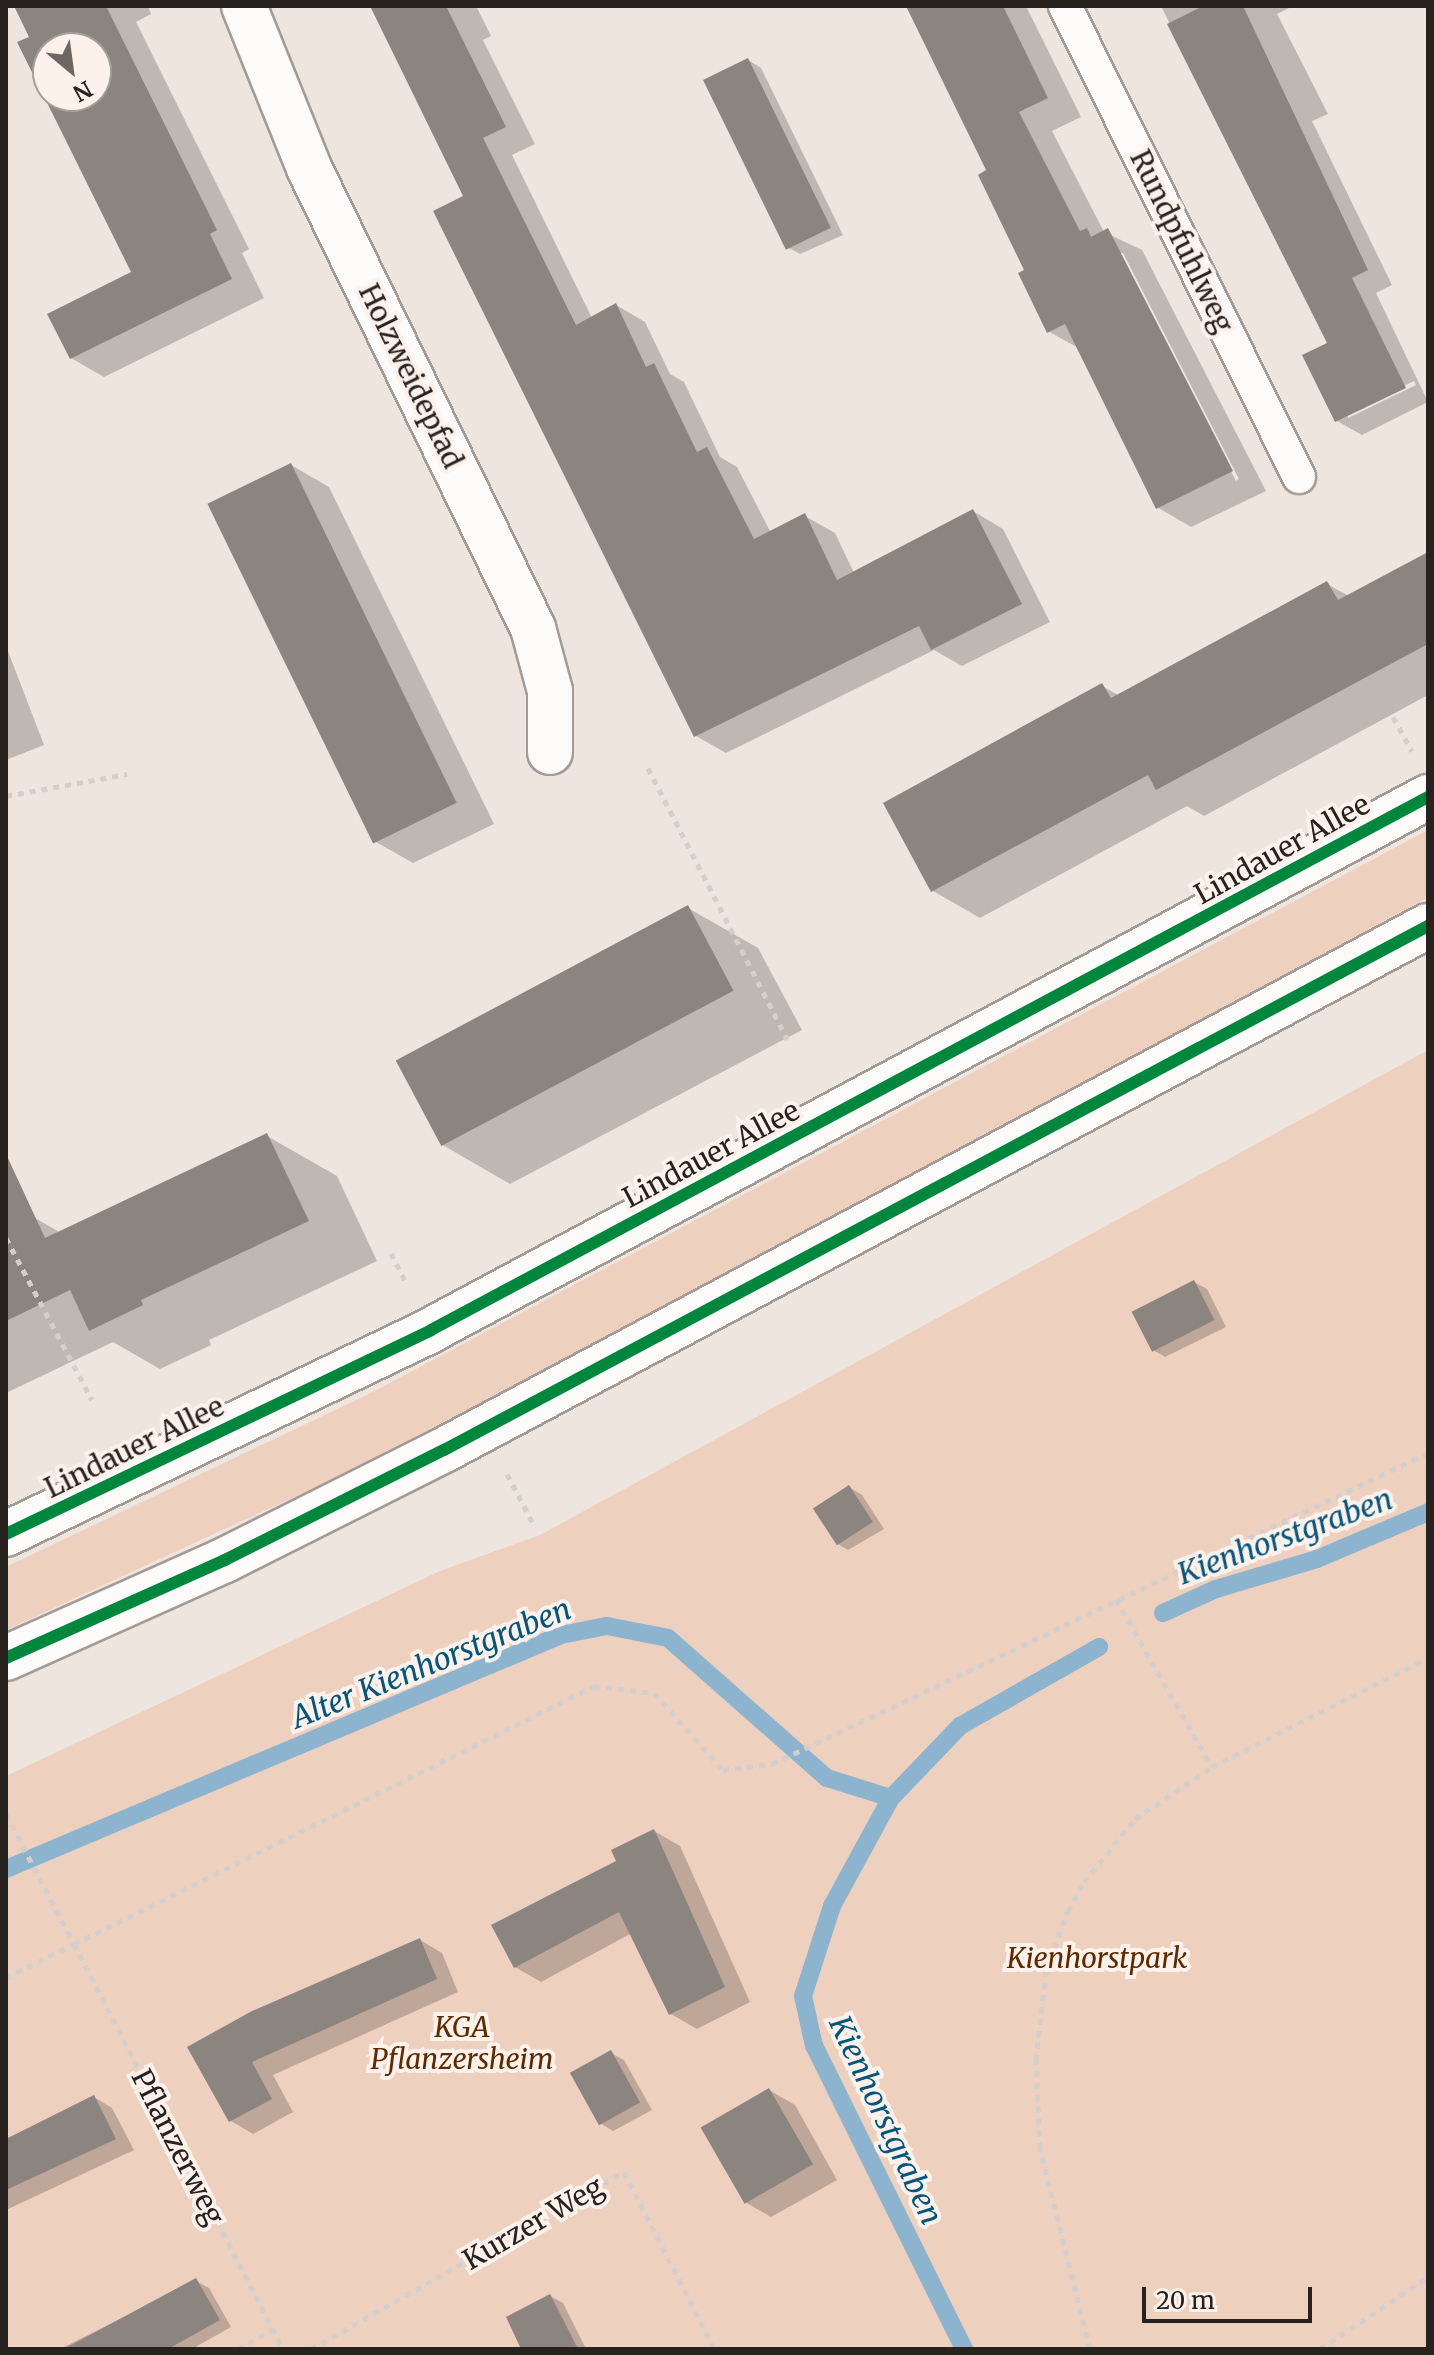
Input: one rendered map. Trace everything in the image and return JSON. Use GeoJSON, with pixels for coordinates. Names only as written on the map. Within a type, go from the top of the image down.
{"type":"FeatureCollection","features":[{"type":"Feature","properties":{"kind":"main road","name":"Holzweidepfad"},"geometry":{"type":"LineString","coordinates":[[244,6],[309,168],[533,628],[550,691],[550,752]]}},
{"type":"Feature","properties":{"kind":"main road","name":"Lindauer Allee"},"geometry":{"type":"LineString","coordinates":[[6,1534],[431,1330],[1428,797]]}},
{"type":"Feature","properties":{"kind":"main road"},"geometry":{"type":"LineString","coordinates":[[6,1658],[225,1560],[458,1443],[1428,926]]}},
{"type":"Feature","properties":{"kind":"lane","name":"Rundpfuhlweg"},"geometry":{"type":"LineString","coordinates":[[1065,6],[1299,477]]}},
{"type":"Feature","properties":{"kind":"path"},"geometry":{"type":"LineString","coordinates":[[648,768],[787,1039]]}},
{"type":"Feature","properties":{"kind":"path"},"geometry":{"type":"LineString","coordinates":[[6,796],[127,774]]}},
{"type":"Feature","properties":{"kind":"path"},"geometry":{"type":"LineString","coordinates":[[6,1238],[92,1400]]}},
{"type":"Feature","properties":{"kind":"path"},"geometry":{"type":"LineString","coordinates":[[6,1978],[594,1686],[654,1693],[723,1770],[772,1764],[1428,1453]]}},
{"type":"Feature","properties":{"kind":"path"},"geometry":{"type":"LineString","coordinates":[[1116,1599],[1212,1767]]}},
{"type":"Feature","properties":{"kind":"path"},"geometry":{"type":"LineString","coordinates":[[1090,2349],[1040,2148],[1036,2060],[1046,1971],[1068,1911],[1111,1845],[1135,1819],[1212,1767],[1428,1658]]}},
{"type":"Feature","properties":{"kind":"path"},"geometry":{"type":"LineString","coordinates":[[1320,2349],[1428,2277]]}},
{"type":"Feature","properties":{"kind":"path"},"geometry":{"type":"LineString","coordinates":[[238,2349],[273,2329]]}},
{"type":"Feature","properties":{"kind":"green space"},"geometry":{"type":"Polygon","coordinates":[[[1428,830],[1428,897],[653,1316],[309,1490],[6,1630],[6,1567],[371,1393],[1428,830]]]}},
{"type":"Feature","properties":{"kind":"green space"},"geometry":{"type":"Polygon","coordinates":[[[1428,1050],[1428,2349],[6,2349],[6,1776],[440,1571],[540,1535],[1428,1050]]]}},
{"type":"Feature","properties":{"kind":"building"},"geometry":{"type":"Polygon","coordinates":[[[14,6],[106,6],[217,230],[210,234],[232,279],[70,359],[47,314],[131,272],[52,112],[112,112],[112,32],[32,32],[32,72],[17,42],[29,37],[14,6]]]}},
{"type":"Feature","properties":{"kind":"building"},"geometry":{"type":"Polygon","coordinates":[[[370,6],[446,6],[506,127],[483,138],[576,325],[616,303],[646,367],[654,363],[697,452],[707,447],[754,539],[805,513],[837,580],[973,509],[1022,604],[931,650],[919,626],[694,737],[433,211],[463,196],[370,6]]]}},
{"type":"Feature","properties":{"kind":"building"},"geometry":{"type":"Polygon","coordinates":[[[906,6],[1003,6],[1048,98],[1019,112],[1080,231],[1087,228],[1091,237],[1108,228],[1233,471],[1156,509],[1065,324],[1047,333],[1018,273],[1024,270],[978,175],[986,170],[906,6]]]}},
{"type":"Feature","properties":{"kind":"building"},"geometry":{"type":"Polygon","coordinates":[[[1203,6],[1243,6],[1368,270],[1352,278],[1406,388],[1335,422],[1302,355],[1327,343],[1167,24],[1203,6]]]}},
{"type":"Feature","properties":{"kind":"building"},"geometry":{"type":"Polygon","coordinates":[[[748,58],[831,228],[786,250],[703,80],[748,58]]]}},
{"type":"Feature","properties":{"kind":"building"},"geometry":{"type":"Polygon","coordinates":[[[291,463],[457,803],[373,844],[207,504],[291,463]]]}},
{"type":"Feature","properties":{"kind":"building"},"geometry":{"type":"Polygon","coordinates":[[[1428,552],[1428,644],[1156,790],[1148,775],[931,892],[883,803],[1102,683],[1111,698],[1327,581],[1338,600],[1428,552]]]}},
{"type":"Feature","properties":{"kind":"building"},"geometry":{"type":"Polygon","coordinates":[[[688,905],[734,991],[441,1146],[396,1060],[688,905]]]}},
{"type":"Feature","properties":{"kind":"building"},"geometry":{"type":"Polygon","coordinates":[[[267,1133],[309,1221],[141,1300],[143,1305],[89,1331],[70,1290],[6,1321],[6,1154],[45,1238],[267,1133]]]}},
{"type":"Feature","properties":{"kind":"building"},"geometry":{"type":"Polygon","coordinates":[[[1194,1280],[1214,1320],[1152,1352],[1132,1312],[1194,1280]]]}},
{"type":"Feature","properties":{"kind":"building"},"geometry":{"type":"Polygon","coordinates":[[[849,1485],[873,1522],[837,1545],[813,1508],[849,1485]]]}},
{"type":"Feature","properties":{"kind":"building"},"geometry":{"type":"Polygon","coordinates":[[[654,1829],[725,1987],[669,2015],[619,1912],[514,1968],[491,1925],[616,1861],[611,1850],[654,1829]]]}},
{"type":"Feature","properties":{"kind":"building"},"geometry":{"type":"Polygon","coordinates":[[[420,1938],[437,1979],[252,2062],[272,2099],[229,2122],[187,2047],[252,2011],[420,1938]]]}},
{"type":"Feature","properties":{"kind":"building"},"geometry":{"type":"Polygon","coordinates":[[[611,2050],[640,2102],[599,2125],[570,2073],[611,2050]]]}},
{"type":"Feature","properties":{"kind":"building"},"geometry":{"type":"Polygon","coordinates":[[[769,2088],[813,2164],[745,2204],[701,2128],[769,2088]]]}},
{"type":"Feature","properties":{"kind":"building"},"geometry":{"type":"Polygon","coordinates":[[[94,2095],[116,2139],[6,2190],[6,2139],[94,2095]]]}},
{"type":"Feature","properties":{"kind":"building"},"geometry":{"type":"Polygon","coordinates":[[[196,2278],[220,2320],[168,2349],[64,2349],[196,2278]]]}},
{"type":"Feature","properties":{"kind":"building"},"geometry":{"type":"Polygon","coordinates":[[[550,2294],[578,2349],[521,2349],[506,2317],[550,2294]]]}},
{"type":"Feature","properties":{"kind":"waterway","name":"Kienhorstgraben"},"geometry":{"type":"LineString","coordinates":[[1163,1613],[1216,1589],[1317,1559],[1428,1512]]}},
{"type":"Feature","properties":{"kind":"waterway","name":"Alter Kienhorstgraben"},"geometry":{"type":"LineString","coordinates":[[6,1869],[561,1635],[607,1626],[668,1638],[827,1778],[891,1798]]}},
{"type":"Feature","properties":{"kind":"waterway","name":"Kienhorstgraben"},"geometry":{"type":"LineString","coordinates":[[964,2349],[814,2046],[803,1996],[832,1906],[891,1798],[960,1726],[1099,1647]]}},
{"type":"Feature","properties":{"kind":"cycle path"},"geometry":{"type":"LineString","coordinates":[[6,1534],[431,1330],[1428,797]]}},
{"type":"Feature","properties":{"kind":"cycle path"},"geometry":{"type":"LineString","coordinates":[[6,1658],[225,1560],[444,1450],[1428,926]]}},
{"type":"Feature","properties":{"kind":"park label","name":"Kienhorstpark"},"geometry":{"type":"Point","coordinates":[1097,1958]}},
{"type":"Feature","properties":{"kind":"park label","name":"KGA Pflanzersheim"},"geometry":{"type":"Point","coordinates":[462,2043]}}]}
